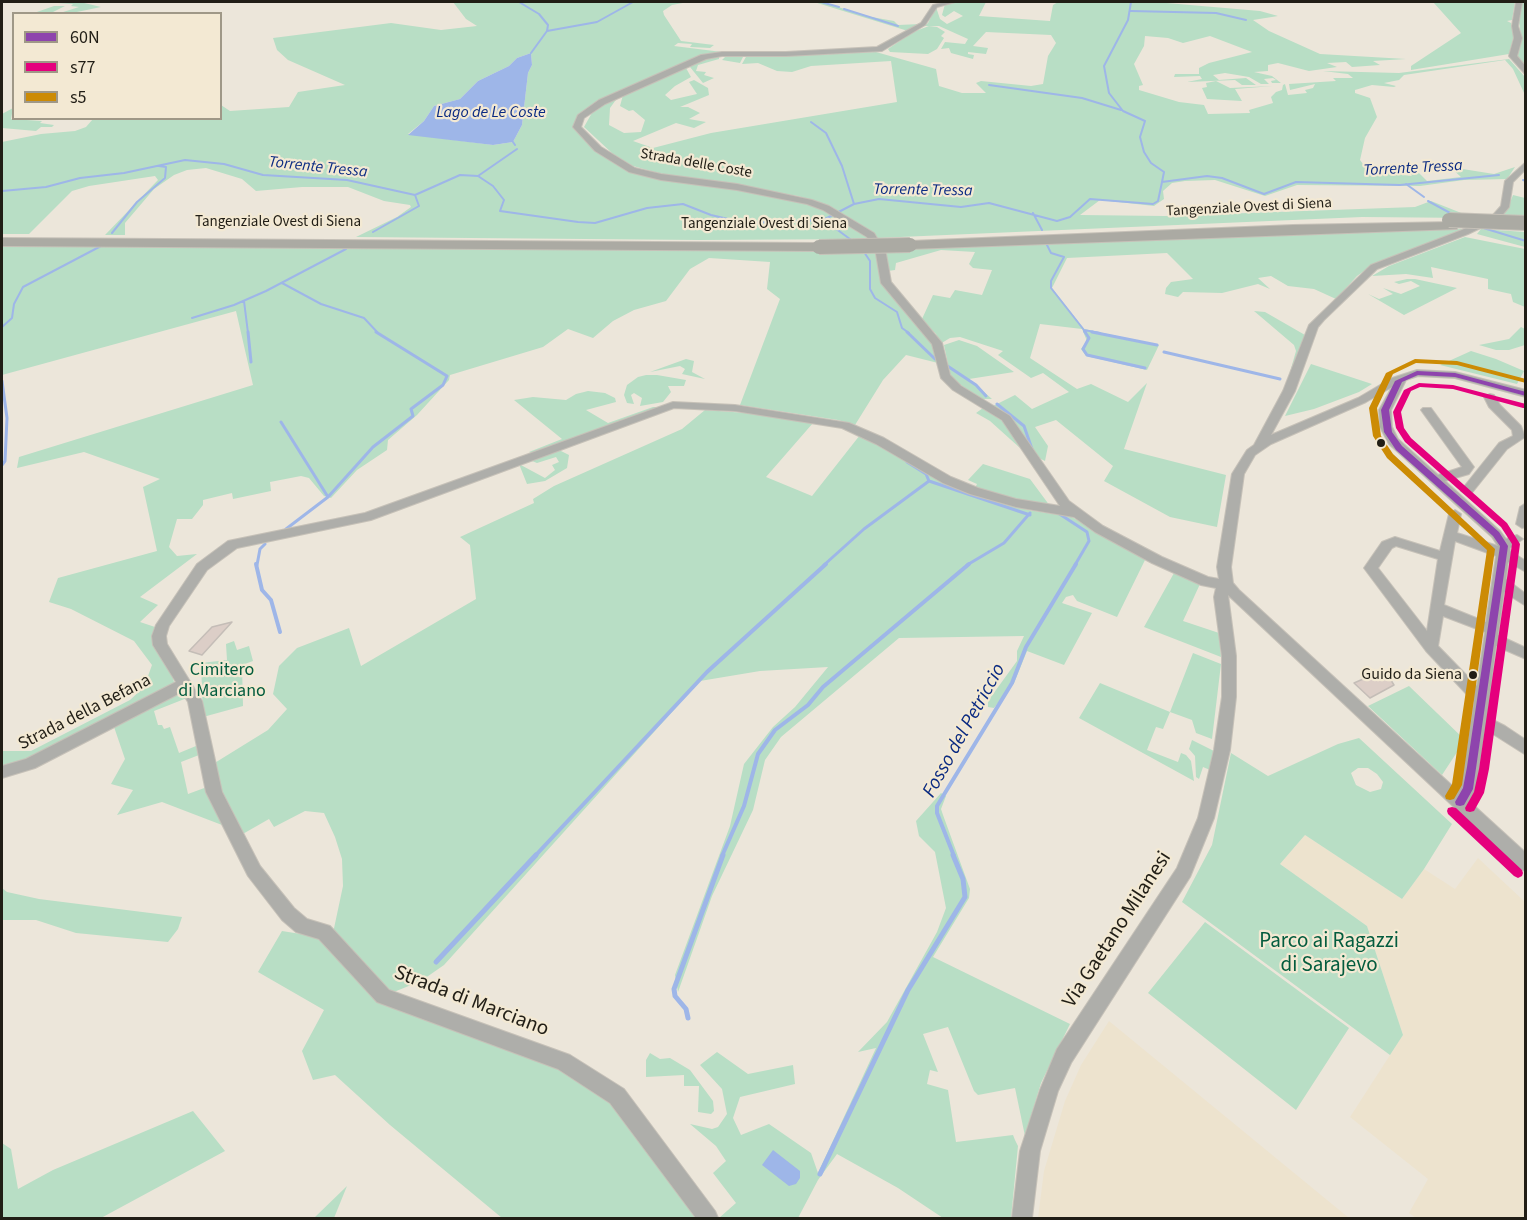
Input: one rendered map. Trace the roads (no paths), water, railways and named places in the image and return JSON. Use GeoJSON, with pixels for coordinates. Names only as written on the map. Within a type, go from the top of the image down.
{"type":"FeatureCollection","features":[{"type":"Feature","properties":{"kind":"highway","name":"Tangenziale Ovest di Siena"},"geometry":{"type":"LineString","coordinates":[[2,242],[667,244],[909,242],[1451,223],[1526,223]]}},
{"type":"Feature","properties":{"kind":"highway","name":"Tangenziale Ovest di Siena"},"geometry":{"type":"LineString","coordinates":[[1451,223],[1526,229]]}},
{"type":"Feature","properties":{"kind":"highway","name":"Tangenziale Ovest di Siena"},"geometry":{"type":"LineString","coordinates":[[2,237],[667,244]]}},
{"type":"Feature","properties":{"kind":"street","name":"Strada delle Coste"},"geometry":{"type":"LineString","coordinates":[[952,2],[935,6],[923,24],[884,48],[704,57],[602,102],[578,122],[579,130],[592,144],[632,170],[661,177],[796,199],[826,208],[874,238],[881,254],[886,284],[937,343],[945,376],[957,388],[1006,418],[1059,498],[1076,513],[1164,563],[1206,582],[1227,584]]}},
{"type":"Feature","properties":{"kind":"street"},"geometry":{"type":"LineString","coordinates":[[1519,2],[1515,26],[1518,38],[1513,56],[1526,73]]}},
{"type":"Feature","properties":{"kind":"street"},"geometry":{"type":"LineString","coordinates":[[1260,445],[1297,372],[1314,325],[1361,277],[1386,262],[1483,224],[1505,207],[1509,181],[1526,164]]}},
{"type":"Feature","properties":{"kind":"street"},"geometry":{"type":"LineString","coordinates":[[1260,445],[1362,400],[1408,376],[1426,372],[1449,374],[1526,394]]}},
{"type":"Feature","properties":{"kind":"street"},"geometry":{"type":"LineString","coordinates":[[1408,376],[1396,385],[1386,404],[1384,419],[1393,441],[1496,534],[1504,550],[1469,783],[1460,802]]}},
{"type":"Feature","properties":{"kind":"street"},"geometry":{"type":"LineString","coordinates":[[1467,491],[1503,446],[1521,443],[1517,429],[1495,407],[1490,397]]}},
{"type":"Feature","properties":{"kind":"street"},"geometry":{"type":"LineString","coordinates":[[1362,400],[1386,404]]}},
{"type":"Feature","properties":{"kind":"street","name":"Strada delle Coste"},"geometry":{"type":"LineString","coordinates":[[270,536],[367,517],[673,405],[758,411],[845,425],[880,441],[947,480],[1016,503],[1076,513]]}},
{"type":"Feature","properties":{"kind":"street"},"geometry":{"type":"LineString","coordinates":[[1427,410],[1468,467],[1465,471],[1434,480]]}},
{"type":"Feature","properties":{"kind":"street"},"geometry":{"type":"LineString","coordinates":[[1273,420],[1288,431]]}},
{"type":"Feature","properties":{"kind":"street","name":"Via Gaetano Milanesi"},"geometry":{"type":"LineString","coordinates":[[1022,1218],[1030,1151],[1049,1090],[1064,1056],[1150,928],[1184,872],[1200,838],[1219,768],[1230,677],[1226,622],[1221,597],[1222,589],[1227,584],[1224,558],[1237,478],[1246,459],[1260,445]]}},
{"type":"Feature","properties":{"kind":"street"},"geometry":{"type":"LineString","coordinates":[[1522,524],[1526,507]]}},
{"type":"Feature","properties":{"kind":"street"},"geometry":{"type":"LineString","coordinates":[[1431,647],[1445,557],[1455,514]]}},
{"type":"Feature","properties":{"kind":"street"},"geometry":{"type":"LineString","coordinates":[[1450,535],[1504,550],[1526,568]]}},
{"type":"Feature","properties":{"kind":"street","name":"Strada di Marciano"},"geometry":{"type":"LineString","coordinates":[[270,536],[237,542],[215,554],[193,578],[163,625],[159,636],[160,645],[195,701],[214,792],[254,871],[288,914],[302,926],[324,932],[383,996],[563,1062],[617,1096],[708,1218]]}},
{"type":"Feature","properties":{"kind":"street"},"geometry":{"type":"LineString","coordinates":[[1504,550],[1517,539]]}},
{"type":"Feature","properties":{"kind":"street"},"geometry":{"type":"LineString","coordinates":[[1445,557],[1395,541],[1387,545],[1372,566],[1378,580],[1431,647],[1480,699]]}},
{"type":"Feature","properties":{"kind":"street"},"geometry":{"type":"LineString","coordinates":[[1500,582],[1526,601]]}},
{"type":"Feature","properties":{"kind":"street"},"geometry":{"type":"LineString","coordinates":[[1227,584],[1526,864]]}},
{"type":"Feature","properties":{"kind":"street"},"geometry":{"type":"LineString","coordinates":[[1226,622],[1231,607],[1244,602]]}},
{"type":"Feature","properties":{"kind":"street"},"geometry":{"type":"LineString","coordinates":[[1437,608],[1490,633],[1526,654]]}},
{"type":"Feature","properties":{"kind":"street","name":"Strada della Befana"},"geometry":{"type":"LineString","coordinates":[[2,772],[30,764],[184,684]]}},
{"type":"Feature","properties":{"kind":"street"},"geometry":{"type":"LineString","coordinates":[[1478,719],[1500,730],[1525,749]]}},
{"type":"Feature","properties":{"kind":"water","name":"Lago de Le Coste"},"geometry":{"type":"Polygon","coordinates":[[[531,53],[532,65],[528,73],[522,125],[513,142],[493,145],[408,135],[424,121],[434,106],[460,99],[478,81],[509,66],[517,58],[531,53]]]}},
{"type":"Feature","properties":{"kind":"water"},"geometry":{"type":"Polygon","coordinates":[[[773,1150],[800,1171],[800,1178],[796,1184],[789,1186],[762,1165],[773,1150]]]}},
{"type":"Feature","properties":{"kind":"waterway"},"geometry":{"type":"LineString","coordinates":[[519,2],[539,14],[548,25],[547,31]]}},
{"type":"Feature","properties":{"kind":"waterway"},"geometry":{"type":"LineString","coordinates":[[547,31],[597,22],[633,2]]}},
{"type":"Feature","properties":{"kind":"waterway"},"geometry":{"type":"LineString","coordinates":[[821,2],[839,7]]}},
{"type":"Feature","properties":{"kind":"waterway"},"geometry":{"type":"LineString","coordinates":[[1131,2],[1128,20],[1104,66],[1109,93],[1123,111],[1145,121],[1140,137],[1144,152],[1151,163],[1164,172],[1162,182]]}},
{"type":"Feature","properties":{"kind":"waterway"},"geometry":{"type":"LineString","coordinates":[[844,9],[898,26]]}},
{"type":"Feature","properties":{"kind":"waterway"},"geometry":{"type":"LineString","coordinates":[[1131,11],[1216,13],[1246,20]]}},
{"type":"Feature","properties":{"kind":"waterway"},"geometry":{"type":"LineString","coordinates":[[531,53],[547,31]]}},
{"type":"Feature","properties":{"kind":"waterway"},"geometry":{"type":"LineString","coordinates":[[989,85],[1082,98],[1121,110]]}},
{"type":"Feature","properties":{"kind":"waterway"},"geometry":{"type":"LineString","coordinates":[[811,122],[826,133],[842,166],[854,204]]}},
{"type":"Feature","properties":{"kind":"waterway"},"geometry":{"type":"LineString","coordinates":[[478,176],[517,149]]}},
{"type":"Feature","properties":{"kind":"waterway","name":"Torrente Tressa"},"geometry":{"type":"LineString","coordinates":[[2,191],[46,187],[80,178],[124,173],[185,160],[224,164],[263,175],[347,180],[415,195]]}},
{"type":"Feature","properties":{"kind":"waterway"},"geometry":{"type":"LineString","coordinates":[[112,233],[137,202],[165,178],[166,167],[159,166]]}},
{"type":"Feature","properties":{"kind":"waterway","name":"Torrente Tressa"},"geometry":{"type":"LineString","coordinates":[[415,195],[460,175],[478,176]]}},
{"type":"Feature","properties":{"kind":"waterway","name":"Torrente Tressa"},"geometry":{"type":"LineString","coordinates":[[1406,184],[1499,175]]}},
{"type":"Feature","properties":{"kind":"waterway","name":"Torrente Tressa"},"geometry":{"type":"LineString","coordinates":[[478,176],[493,186],[504,200],[500,211],[578,222],[595,223],[647,208],[683,204],[711,215],[745,223],[823,220],[854,204]]}},
{"type":"Feature","properties":{"kind":"waterway","name":"Torrente Tressa"},"geometry":{"type":"LineString","coordinates":[[1162,182],[1207,176],[1222,178],[1264,194],[1296,182],[1406,184]]}},
{"type":"Feature","properties":{"kind":"waterway","name":"Torrente Tressa"},"geometry":{"type":"LineString","coordinates":[[1034,215],[1057,221],[1070,217],[1090,199],[1153,204],[1158,201],[1162,182]]}},
{"type":"Feature","properties":{"kind":"waterway"},"geometry":{"type":"LineString","coordinates":[[1406,184],[1424,197]]}},
{"type":"Feature","properties":{"kind":"waterway"},"geometry":{"type":"LineString","coordinates":[[373,232],[419,206],[415,195]]}},
{"type":"Feature","properties":{"kind":"waterway","name":"Torrente Tressa"},"geometry":{"type":"LineString","coordinates":[[854,204],[879,199],[961,207],[989,203],[1034,215]]}},
{"type":"Feature","properties":{"kind":"waterway"},"geometry":{"type":"LineString","coordinates":[[1428,201],[1452,214]]}},
{"type":"Feature","properties":{"kind":"waterway"},"geometry":{"type":"LineString","coordinates":[[1034,215],[1042,230]]}},
{"type":"Feature","properties":{"kind":"waterway"},"geometry":{"type":"LineString","coordinates":[[824,220],[854,242]]}},
{"type":"Feature","properties":{"kind":"waterway"},"geometry":{"type":"LineString","coordinates":[[1480,227],[1526,241]]}},
{"type":"Feature","properties":{"kind":"waterway"},"geometry":{"type":"LineString","coordinates":[[1046,243],[1051,253],[1064,257],[1051,281],[1051,288],[1084,330],[1100,333]]}},
{"type":"Feature","properties":{"kind":"waterway"},"geometry":{"type":"LineString","coordinates":[[2,327],[12,318],[14,304],[23,287],[101,246]]}},
{"type":"Feature","properties":{"kind":"waterway"},"geometry":{"type":"LineString","coordinates":[[192,318],[234,305],[266,291],[346,249]]}},
{"type":"Feature","properties":{"kind":"waterway"},"geometry":{"type":"LineString","coordinates":[[862,249],[870,261],[870,289],[875,298],[897,312],[902,328],[909,333]]}},
{"type":"Feature","properties":{"kind":"waterway"},"geometry":{"type":"LineString","coordinates":[[282,283],[321,304],[364,318],[378,333]]}},
{"type":"Feature","properties":{"kind":"waterway"},"geometry":{"type":"LineString","coordinates":[[244,301],[248,333]]}},
{"type":"Feature","properties":{"kind":"waterway"},"geometry":{"type":"LineString","coordinates":[[248,332],[251,362]]}},
{"type":"Feature","properties":{"kind":"waterway"},"geometry":{"type":"LineString","coordinates":[[328,497],[373,447],[413,416],[411,409],[443,385],[447,376],[376,332]]}},
{"type":"Feature","properties":{"kind":"waterway"},"geometry":{"type":"LineString","coordinates":[[907,332],[935,359]]}},
{"type":"Feature","properties":{"kind":"waterway"},"geometry":{"type":"LineString","coordinates":[[1085,332],[1089,338],[1083,349],[1087,355],[1145,368]]}},
{"type":"Feature","properties":{"kind":"waterway"},"geometry":{"type":"LineString","coordinates":[[1092,332],[1157,345]]}},
{"type":"Feature","properties":{"kind":"waterway"},"geometry":{"type":"LineString","coordinates":[[1164,352],[1280,379]]}},
{"type":"Feature","properties":{"kind":"waterway"},"geometry":{"type":"LineString","coordinates":[[946,365],[976,385],[986,396]]}},
{"type":"Feature","properties":{"kind":"waterway"},"geometry":{"type":"LineString","coordinates":[[2,381],[7,418],[5,461],[2,465]]}},
{"type":"Feature","properties":{"kind":"waterway"},"geometry":{"type":"LineString","coordinates":[[997,404],[1024,426],[1032,449]]}},
{"type":"Feature","properties":{"kind":"waterway"},"geometry":{"type":"LineString","coordinates":[[281,422],[328,497]]}},
{"type":"Feature","properties":{"kind":"waterway"},"geometry":{"type":"LineString","coordinates":[[907,462],[926,474],[929,481]]}},
{"type":"Feature","properties":{"kind":"waterway"},"geometry":{"type":"LineString","coordinates":[[824,565],[864,529],[929,481]]}},
{"type":"Feature","properties":{"kind":"waterway"},"geometry":{"type":"LineString","coordinates":[[929,481],[1029,515]]}},
{"type":"Feature","properties":{"kind":"waterway"},"geometry":{"type":"LineString","coordinates":[[286,529],[328,497]]}},
{"type":"Feature","properties":{"kind":"waterway","name":"Fosso del Petriccio"},"geometry":{"type":"LineString","coordinates":[[1058,513],[1087,532],[1089,541],[1075,565]]}},
{"type":"Feature","properties":{"kind":"waterway"},"geometry":{"type":"LineString","coordinates":[[967,565],[1004,543],[1029,515]]}},
{"type":"Feature","properties":{"kind":"waterway"},"geometry":{"type":"LineString","coordinates":[[257,565],[260,549],[265,544]]}},
{"type":"Feature","properties":{"kind":"waterway"},"geometry":{"type":"LineString","coordinates":[[256,564],[262,590],[271,600],[280,632]]}},
{"type":"Feature","properties":{"kind":"waterway"},"geometry":{"type":"LineString","coordinates":[[535,856],[707,672],[826,564]]}},
{"type":"Feature","properties":{"kind":"waterway"},"geometry":{"type":"LineString","coordinates":[[722,856],[744,806],[758,754],[775,730],[808,705],[823,687],[969,564]]}},
{"type":"Feature","properties":{"kind":"waterway","name":"Fosso del Petriccio"},"geometry":{"type":"LineString","coordinates":[[954,856],[937,813],[937,806],[1012,683],[1026,647],[1076,564]]}},
{"type":"Feature","properties":{"kind":"waterway"},"geometry":{"type":"LineString","coordinates":[[436,962],[536,855]]}},
{"type":"Feature","properties":{"kind":"waterway"},"geometry":{"type":"LineString","coordinates":[[688,1018],[686,1009],[675,996],[674,989],[723,855]]}},
{"type":"Feature","properties":{"kind":"waterway","name":"Fosso del Petriccio"},"geometry":{"type":"LineString","coordinates":[[820,1174],[908,990],[965,897],[963,879],[953,855]]}},
{"type":"Feature","properties":{"kind":"place","name":"Guido da Siena"},"geometry":{"type":"Point","coordinates":[1473,675]}},
{"type":"Feature","properties":{"kind":"park label","name":"Cimitero di Marciano"},"geometry":{"type":"Point","coordinates":[222,681]}},
{"type":"Feature","properties":{"kind":"park label","name":"Parco ai Ragazzi di Sarajevo"},"geometry":{"type":"Point","coordinates":[1329,954]}}]}
